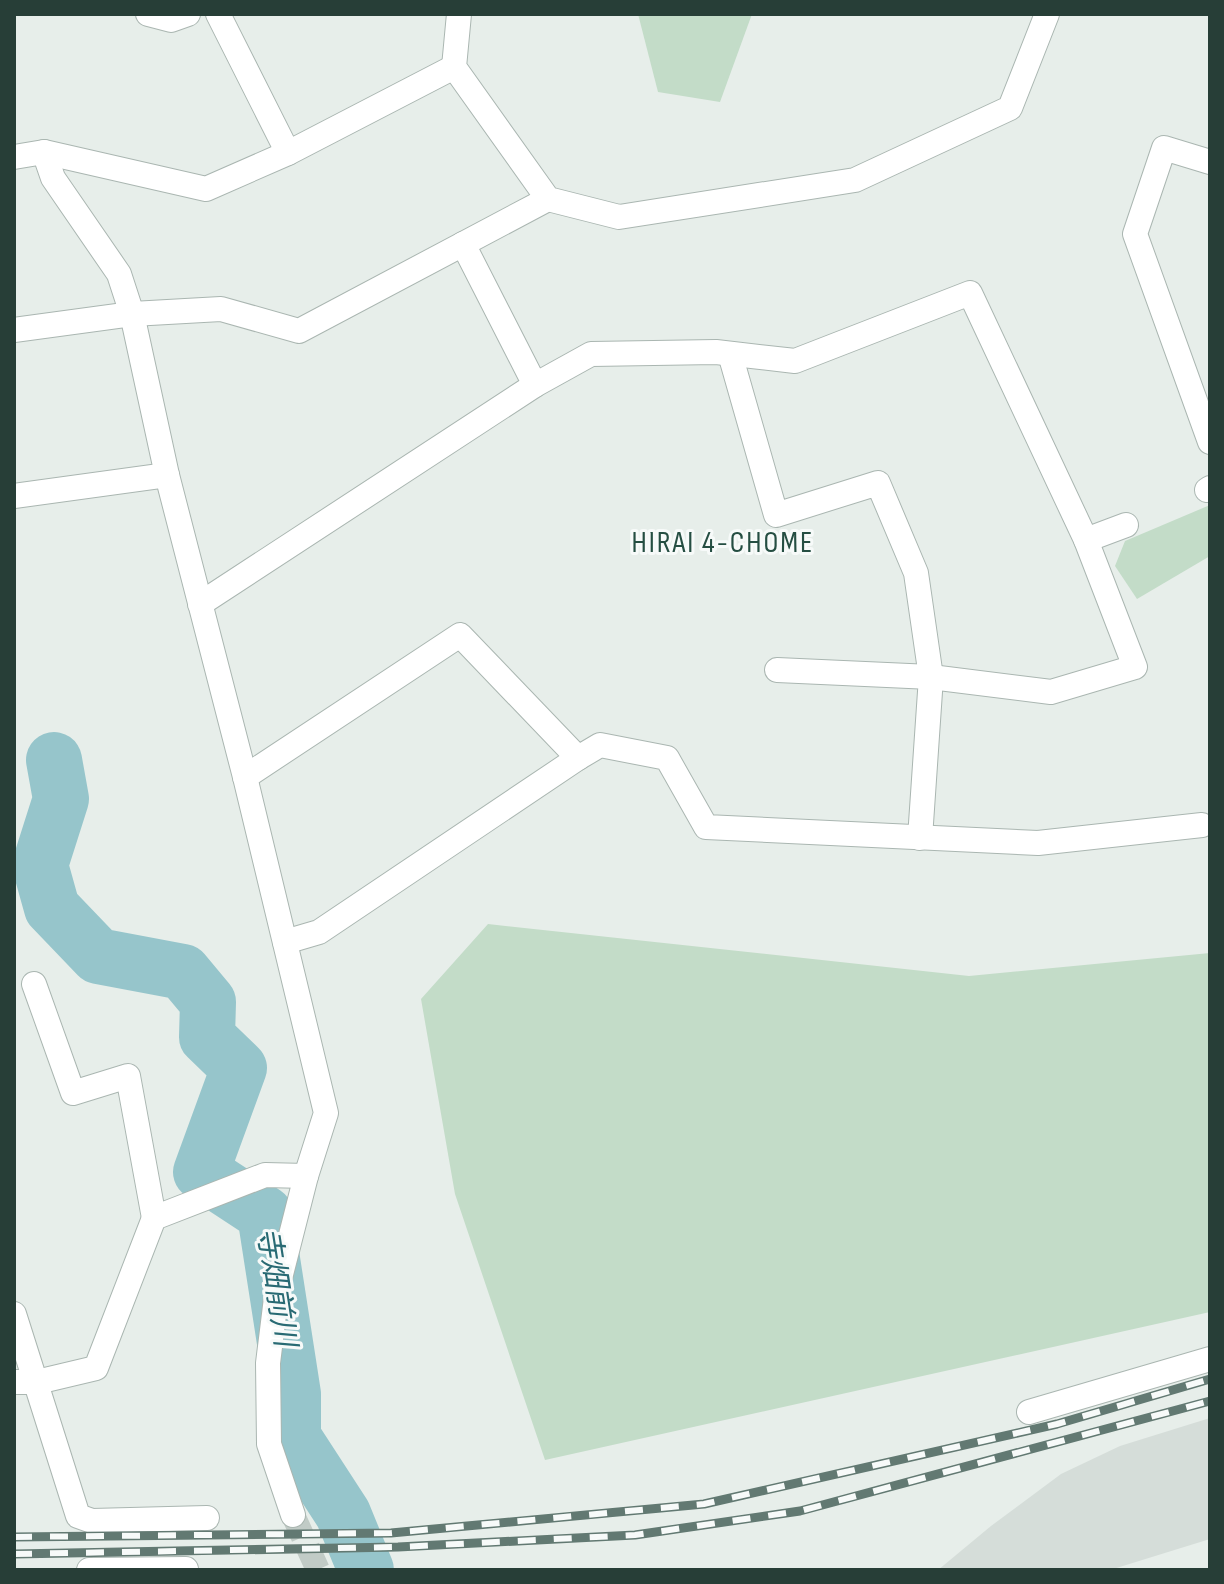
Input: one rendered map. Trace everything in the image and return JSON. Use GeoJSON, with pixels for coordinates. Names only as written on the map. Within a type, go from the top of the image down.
{"type":"FeatureCollection","features":[{"type":"Feature","properties":{"kind":"street"},"geometry":{"type":"LineString","coordinates":[[148,14],[171,20],[188,14]]}},
{"type":"Feature","properties":{"kind":"street"},"geometry":{"type":"LineString","coordinates":[[218,14],[288,153]]}},
{"type":"Feature","properties":{"kind":"street"},"geometry":{"type":"LineString","coordinates":[[459,14],[454,67],[548,199],[619,217],[855,180],[1010,108],[1047,14]]}},
{"type":"Feature","properties":{"kind":"street"},"geometry":{"type":"LineString","coordinates":[[14,157],[44,152],[206,189],[288,153],[454,67]]}},
{"type":"Feature","properties":{"kind":"street"},"geometry":{"type":"LineString","coordinates":[[1210,162],[1164,148],[1135,234],[1210,442]]}},
{"type":"Feature","properties":{"kind":"street"},"geometry":{"type":"LineString","coordinates":[[44,152],[53,178],[119,274],[132,314],[167,475],[245,777],[326,1113],[306,1176],[277,1290],[268,1363],[269,1444],[293,1515]]}},
{"type":"Feature","properties":{"kind":"street"},"geometry":{"type":"LineString","coordinates":[[14,330],[132,314],[221,309],[299,331],[548,199]]}},
{"type":"Feature","properties":{"kind":"street"},"geometry":{"type":"LineString","coordinates":[[463,244],[535,385]]}},
{"type":"Feature","properties":{"kind":"street"},"geometry":{"type":"LineString","coordinates":[[200,604],[535,385],[591,354],[730,354],[795,361],[970,293],[1086,540],[1135,667],[1051,692],[931,677],[777,670]]}},
{"type":"Feature","properties":{"kind":"street"},"geometry":{"type":"LineString","coordinates":[[730,354],[776,515],[878,483],[916,573],[931,677],[920,838]]}},
{"type":"Feature","properties":{"kind":"street"},"geometry":{"type":"LineString","coordinates":[[14,496],[167,475]]}},
{"type":"Feature","properties":{"kind":"street"},"geometry":{"type":"LineString","coordinates":[[1086,540],[1126,525]]}},
{"type":"Feature","properties":{"kind":"street"},"geometry":{"type":"LineString","coordinates":[[245,777],[460,635],[578,758]]}},
{"type":"Feature","properties":{"kind":"street"},"geometry":{"type":"LineString","coordinates":[[285,942],[319,932],[600,745],[667,758],[706,827],[1038,843],[1202,825]]}},
{"type":"Feature","properties":{"kind":"street"},"geometry":{"type":"LineString","coordinates":[[26,1382],[96,1368],[154,1218],[128,1076],[73,1093],[34,984]]}},
{"type":"Feature","properties":{"kind":"street"},"geometry":{"type":"LineString","coordinates":[[154,1218],[265,1175],[306,1176]]}},
{"type":"Feature","properties":{"kind":"street"},"geometry":{"type":"LineString","coordinates":[[14,1314],[26,1382],[78,1516],[92,1521],[207,1518]]}},
{"type":"Feature","properties":{"kind":"street"},"geometry":{"type":"LineString","coordinates":[[1029,1412],[1210,1359]]}},
{"type":"Feature","properties":{"kind":"street"},"geometry":{"type":"LineString","coordinates":[[89,1570],[186,1569]]}},
{"type":"Feature","properties":{"kind":"shaded area"},"geometry":{"type":"Polygon","coordinates":[[[1210,1418],[1210,1539],[1110,1570],[938,1570],[1061,1474],[1120,1446],[1210,1418]]]}},
{"type":"Feature","properties":{"kind":"green space"},"geometry":{"type":"Polygon","coordinates":[[[638,14],[752,14],[720,102],[658,92],[638,14]]]}},
{"type":"Feature","properties":{"kind":"green space"},"geometry":{"type":"Polygon","coordinates":[[[1210,505],[1210,556],[1137,599],[1115,566],[1125,541],[1210,505]]]}},
{"type":"Feature","properties":{"kind":"green space"},"geometry":{"type":"Polygon","coordinates":[[[488,924],[969,976],[1210,953],[1210,1312],[545,1460],[455,1194],[421,999],[488,924]]]}},
{"type":"Feature","properties":{"kind":"waterway","name":"寺畑前川"},"geometry":{"type":"LineString","coordinates":[[54,760],[61,799],[40,865],[52,908],[98,956],[183,972],[208,1002],[207,1037],[239,1068],[201,1172],[265,1214],[293,1394],[293,1437],[343,1514],[366,1570]]}},
{"type":"Feature","properties":{"kind":"tunnel"},"geometry":{"type":"LineString","coordinates":[[293,1515],[318,1570]]}},
{"type":"Feature","properties":{"kind":"railway"},"geometry":{"type":"LineString","coordinates":[[14,1537],[391,1533],[704,1504],[1057,1424],[1210,1379]]}},
{"type":"Feature","properties":{"kind":"railway"},"geometry":{"type":"LineString","coordinates":[[14,1554],[398,1547],[635,1535],[800,1511],[1210,1401]]}},
{"type":"Feature","properties":{"kind":"district","name":"HIRAI 4-CHOME"},"geometry":{"type":"Point","coordinates":[723,543]}}]}
